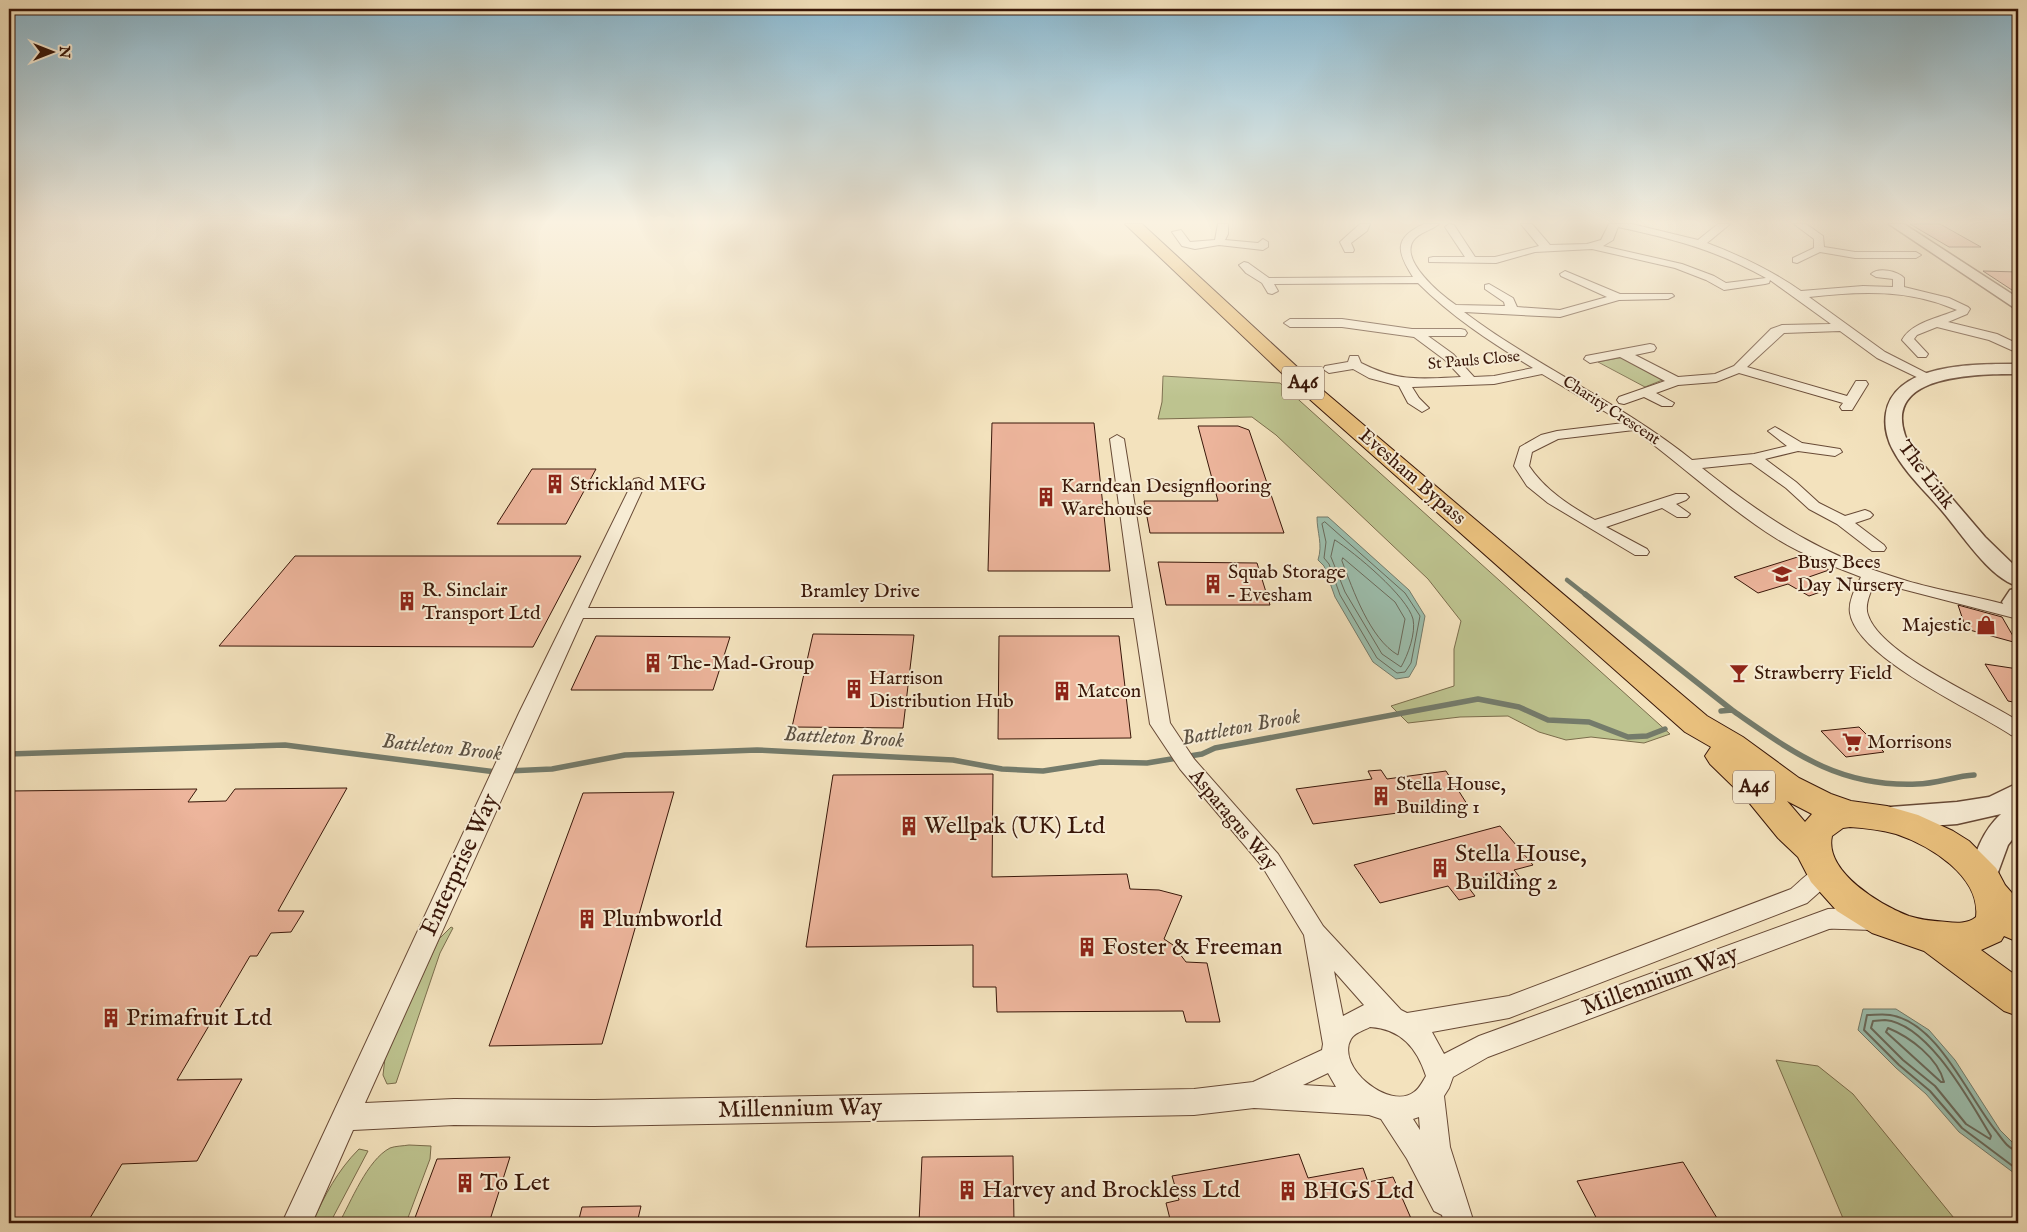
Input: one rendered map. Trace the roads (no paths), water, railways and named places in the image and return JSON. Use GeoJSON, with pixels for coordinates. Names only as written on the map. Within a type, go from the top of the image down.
{"type":"FeatureCollection","features":[{"type":"Feature","properties":{"kind":"highway","name":"Evesham Bypass"},"geometry":{"type":"LineString","coordinates":[[1196,281],[1314,392],[1696,724],[1732,745],[1787,786],[1819,803],[1850,814]]}},
{"type":"Feature","properties":{"kind":"highway","name":"Evesham Bypass"},"geometry":{"type":"LineString","coordinates":[[1696,724],[1713,748],[1759,791],[1819,862],[1841,892],[1863,910],[1888,924],[1908,932],[1936,939]]}},
{"type":"Feature","properties":{"kind":"highway"},"geometry":{"type":"LineString","coordinates":[[1819,862],[1815,834],[1824,822],[1836,816],[1850,814],[1887,818],[1909,825],[1948,845],[1969,862],[2018,926]]}},
{"type":"Feature","properties":{"kind":"highway"},"geometry":{"type":"LineString","coordinates":[[1936,939],[1957,940],[1976,936],[1990,927],[1995,913],[1988,887]]}},
{"type":"Feature","properties":{"kind":"highway"},"geometry":{"type":"LineString","coordinates":[[1936,939],[2018,999]]}},
{"type":"Feature","properties":{"kind":"street"},"geometry":{"type":"LineString","coordinates":[[1267,281],[1272,292]]}},
{"type":"Feature","properties":{"kind":"street"},"geometry":{"type":"LineString","coordinates":[[1366,281],[1386,281]]}},
{"type":"Feature","properties":{"kind":"street","name":"Charity Crescent"},"geometry":{"type":"LineString","coordinates":[[1424,281],[1453,309],[1493,338],[1637,425],[1690,465],[1745,512],[1763,524],[1811,550],[1870,575],[1914,589],[1990,605],[2017,604]]}},
{"type":"Feature","properties":{"kind":"street"},"geometry":{"type":"LineString","coordinates":[[1480,281],[1509,300],[1512,310]]}},
{"type":"Feature","properties":{"kind":"street"},"geometry":{"type":"LineString","coordinates":[[1583,281],[1618,296]]}},
{"type":"Feature","properties":{"kind":"street"},"geometry":{"type":"LineString","coordinates":[[1714,281],[1724,287],[1765,282]]}},
{"type":"Feature","properties":{"kind":"street"},"geometry":{"type":"LineString","coordinates":[[1779,281],[1881,355],[1930,378]]}},
{"type":"Feature","properties":{"kind":"street"},"geometry":{"type":"LineString","coordinates":[[1898,290],[1899,281]]}},
{"type":"Feature","properties":{"kind":"street"},"geometry":{"type":"LineString","coordinates":[[1983,281],[2018,304]]}},
{"type":"Feature","properties":{"kind":"street"},"geometry":{"type":"LineString","coordinates":[[1490,287],[1502,286]]}},
{"type":"Feature","properties":{"kind":"street"},"geometry":{"type":"LineString","coordinates":[[1633,287],[1642,296]]}},
{"type":"Feature","properties":{"kind":"street"},"geometry":{"type":"LineString","coordinates":[[1800,295],[1850,290],[1898,290],[1945,300],[1965,310],[1934,322],[1909,336],[1908,340],[1922,354]]}},
{"type":"Feature","properties":{"kind":"street"},"geometry":{"type":"LineString","coordinates":[[1453,309],[1512,310],[1560,314],[1618,296],[1668,296]]}},
{"type":"Feature","properties":{"kind":"street"},"geometry":{"type":"LineString","coordinates":[[1934,322],[1963,332],[1994,337],[2018,349]]}},
{"type":"Feature","properties":{"kind":"street"},"geometry":{"type":"LineString","coordinates":[[1290,323],[1412,332],[1461,333]]}},
{"type":"Feature","properties":{"kind":"street"},"geometry":{"type":"LineString","coordinates":[[1624,400],[1676,381],[1716,378],[1738,369],[1775,332],[1803,327],[1843,327]]}},
{"type":"Feature","properties":{"kind":"street"},"geometry":{"type":"LineString","coordinates":[[1412,332],[1423,337],[1449,357],[1471,381]]}},
{"type":"Feature","properties":{"kind":"street"},"geometry":{"type":"LineString","coordinates":[[1590,359],[1650,348]]}},
{"type":"Feature","properties":{"kind":"street"},"geometry":{"type":"LineString","coordinates":[[1622,353],[1676,381]]}},
{"type":"Feature","properties":{"kind":"street","name":"St Pauls Close"},"geometry":{"type":"LineString","coordinates":[[1329,369],[1355,362],[1374,376],[1404,383],[1471,381],[1514,377],[1546,369]]}},
{"type":"Feature","properties":{"kind":"street"},"geometry":{"type":"LineString","coordinates":[[1738,369],[1848,404],[1860,384]]}},
{"type":"Feature","properties":{"kind":"street","name":"The Link"},"geometry":{"type":"LineString","coordinates":[[2017,604],[2013,575],[1905,455],[1895,433],[1893,409],[1898,397],[1912,386],[1930,378],[1974,369],[2018,369]]}},
{"type":"Feature","properties":{"kind":"street","name":"St Pauls Close"},"geometry":{"type":"LineString","coordinates":[[1404,383],[1413,400],[1428,408],[1406,411]]}},
{"type":"Feature","properties":{"kind":"street"},"geometry":{"type":"LineString","coordinates":[[1645,393],[1667,403]]}},
{"type":"Feature","properties":{"kind":"street"},"geometry":{"type":"LineString","coordinates":[[1637,425],[1546,438],[1531,444],[1523,454],[1521,463],[1523,471],[1532,484],[1548,499],[1641,552]]}},
{"type":"Feature","properties":{"kind":"street"},"geometry":{"type":"LineString","coordinates":[[1775,431],[1798,447]]}},
{"type":"Feature","properties":{"kind":"street","name":"Asparagus Way"},"geometry":{"type":"LineString","coordinates":[[1117,439],[1158,717],[1182,757],[1270,860],[1315,933],[1398,1021]]}},
{"type":"Feature","properties":{"kind":"street"},"geometry":{"type":"LineString","coordinates":[[1690,465],[1754,458],[1798,447],[1835,452]]}},
{"type":"Feature","properties":{"kind":"street"},"geometry":{"type":"LineString","coordinates":[[1754,458],[1791,485],[1814,506],[1843,522],[1878,548]]}},
{"type":"Feature","properties":{"kind":"street","name":"Enterprise Way"},"geometry":{"type":"LineString","coordinates":[[297,1223],[576,613],[639,482]]}},
{"type":"Feature","properties":{"kind":"street"},"geometry":{"type":"LineString","coordinates":[[1595,525],[1681,497]]}},
{"type":"Feature","properties":{"kind":"street"},"geometry":{"type":"LineString","coordinates":[[1665,503],[1682,514]]}},
{"type":"Feature","properties":{"kind":"street"},"geometry":{"type":"LineString","coordinates":[[1843,522],[1864,515]]}},
{"type":"Feature","properties":{"kind":"street"},"geometry":{"type":"LineString","coordinates":[[1870,575],[1859,605],[1859,615],[1882,645],[1924,676],[1990,712],[2018,730]]}},
{"type":"Feature","properties":{"kind":"street","name":"Bramley Drive"},"geometry":{"type":"LineString","coordinates":[[576,613],[1144,613]]}},
{"type":"Feature","properties":{"kind":"street"},"geometry":{"type":"LineString","coordinates":[[1887,818],[1958,813],[1995,806],[2018,793]]}},
{"type":"Feature","properties":{"kind":"street"},"geometry":{"type":"LineString","coordinates":[[1988,887],[1990,851],[1998,835],[2018,817]]}},
{"type":"Feature","properties":{"kind":"street","name":"Millennium Way"},"geometry":{"type":"LineString","coordinates":[[1254,1095],[1334,1049],[1337,1034],[1353,1019],[1368,1015],[1398,1021],[1509,1007],[1799,896],[1819,862]]}},
{"type":"Feature","properties":{"kind":"street","name":"Millennium Way"},"geometry":{"type":"LineString","coordinates":[[344,1117],[454,1112],[594,1113],[1194,1102],[1254,1095],[1412,1108],[1434,1083],[1479,1048],[1828,919],[1853,918],[1888,924]]}},
{"type":"Feature","properties":{"kind":"street","name":"Asparagus Way"},"geometry":{"type":"LineString","coordinates":[[1315,933],[1334,1049]]}},
{"type":"Feature","properties":{"kind":"street"},"geometry":{"type":"LineString","coordinates":[[1398,1021],[1420,1036],[1432,1053],[1436,1147],[1457,1223]]}},
{"type":"Feature","properties":{"kind":"street"},"geometry":{"type":"LineString","coordinates":[[1334,1049],[1341,1076],[1352,1090],[1379,1106],[1417,1149],[1457,1223]]}},
{"type":"Feature","properties":{"kind":"water"},"geometry":{"type":"Polygon","coordinates":[[[1317,517],[1328,517],[1409,590],[1425,616],[1416,665],[1409,677],[1396,679],[1373,662],[1335,597],[1324,566],[1318,560],[1320,544],[1317,517]]]}},
{"type":"Feature","properties":{"kind":"water"},"geometry":{"type":"Polygon","coordinates":[[[1863,1009],[1896,1009],[1929,1030],[1955,1060],[2000,1130],[2018,1148],[2018,1176],[1959,1132],[1926,1094],[1896,1068],[1858,1030],[1863,1009]]]}},
{"type":"Feature","properties":{"kind":"waterway"},"geometry":{"type":"LineString","coordinates":[[1567,580],[1586,595]]}},
{"type":"Feature","properties":{"kind":"waterway"},"geometry":{"type":"LineString","coordinates":[[1585,594],[1732,710]]}},
{"type":"Feature","properties":{"kind":"waterway","name":"Battleton Brook"},"geometry":{"type":"LineString","coordinates":[[507,771],[552,769],[625,755],[757,750],[953,760],[1002,769],[1043,771],[1101,762],[1147,763],[1202,754],[1215,748],[1478,699],[1519,707],[1548,720],[1589,722],[1628,737],[1647,736],[1665,729]]}},
{"type":"Feature","properties":{"kind":"waterway","name":"Battleton Brook"},"geometry":{"type":"LineString","coordinates":[[1721,711],[1732,710]]}},
{"type":"Feature","properties":{"kind":"waterway","name":"Battleton Brook"},"geometry":{"type":"LineString","coordinates":[[1732,710],[1797,753],[1818,764],[1863,780],[1917,784],[1974,775]]}},
{"type":"Feature","properties":{"kind":"waterway","name":"Battleton Brook"},"geometry":{"type":"LineString","coordinates":[[9,754],[285,745],[496,772]]}},
{"type":"Feature","properties":{"kind":"place","name":"Strickland MFG"},"geometry":{"type":"Point","coordinates":[555,484]}},
{"type":"Feature","properties":{"kind":"place","name":"Karndean Designflooring Warehouse"},"geometry":{"type":"Point","coordinates":[1046,497]}},
{"type":"Feature","properties":{"kind":"place","name":"Busy Bees Day Nursery"},"geometry":{"type":"Point","coordinates":[1782,574]}},
{"type":"Feature","properties":{"kind":"place","name":"Squab Storage – Evesham"},"geometry":{"type":"Point","coordinates":[1213,584]}},
{"type":"Feature","properties":{"kind":"place","name":"R. Sinclair Transport Ltd"},"geometry":{"type":"Point","coordinates":[407,601]}},
{"type":"Feature","properties":{"kind":"place","name":"Majestic"},"geometry":{"type":"Point","coordinates":[1986,625]}},
{"type":"Feature","properties":{"kind":"place","name":"The-Mad-Group"},"geometry":{"type":"Point","coordinates":[653,663]}},
{"type":"Feature","properties":{"kind":"place","name":"Strawberry Field"},"geometry":{"type":"Point","coordinates":[1739,673]}},
{"type":"Feature","properties":{"kind":"place","name":"Harrison Distribution Hub"},"geometry":{"type":"Point","coordinates":[854,689]}},
{"type":"Feature","properties":{"kind":"place","name":"Matcon"},"geometry":{"type":"Point","coordinates":[1062,691]}},
{"type":"Feature","properties":{"kind":"place","name":"Morrisons"},"geometry":{"type":"Point","coordinates":[1852,742]}},
{"type":"Feature","properties":{"kind":"place","name":"Stella House, Building 1"},"geometry":{"type":"Point","coordinates":[1381,796]}},
{"type":"Feature","properties":{"kind":"place","name":"Wellpak (UK) Ltd"},"geometry":{"type":"Point","coordinates":[909,826]}},
{"type":"Feature","properties":{"kind":"place","name":"Stella House, Building 2"},"geometry":{"type":"Point","coordinates":[1440,868]}},
{"type":"Feature","properties":{"kind":"place","name":"Plumbworld"},"geometry":{"type":"Point","coordinates":[587,919]}},
{"type":"Feature","properties":{"kind":"place","name":"Foster & Freeman"},"geometry":{"type":"Point","coordinates":[1087,947]}},
{"type":"Feature","properties":{"kind":"place","name":"Primafruit Ltd"},"geometry":{"type":"Point","coordinates":[111,1018]}},
{"type":"Feature","properties":{"kind":"place","name":"To Let"},"geometry":{"type":"Point","coordinates":[465,1183]}},
{"type":"Feature","properties":{"kind":"place","name":"Harvey and Brockless Ltd"},"geometry":{"type":"Point","coordinates":[967,1190]}},
{"type":"Feature","properties":{"kind":"place","name":"BHGS Ltd"},"geometry":{"type":"Point","coordinates":[1288,1191]}}]}
